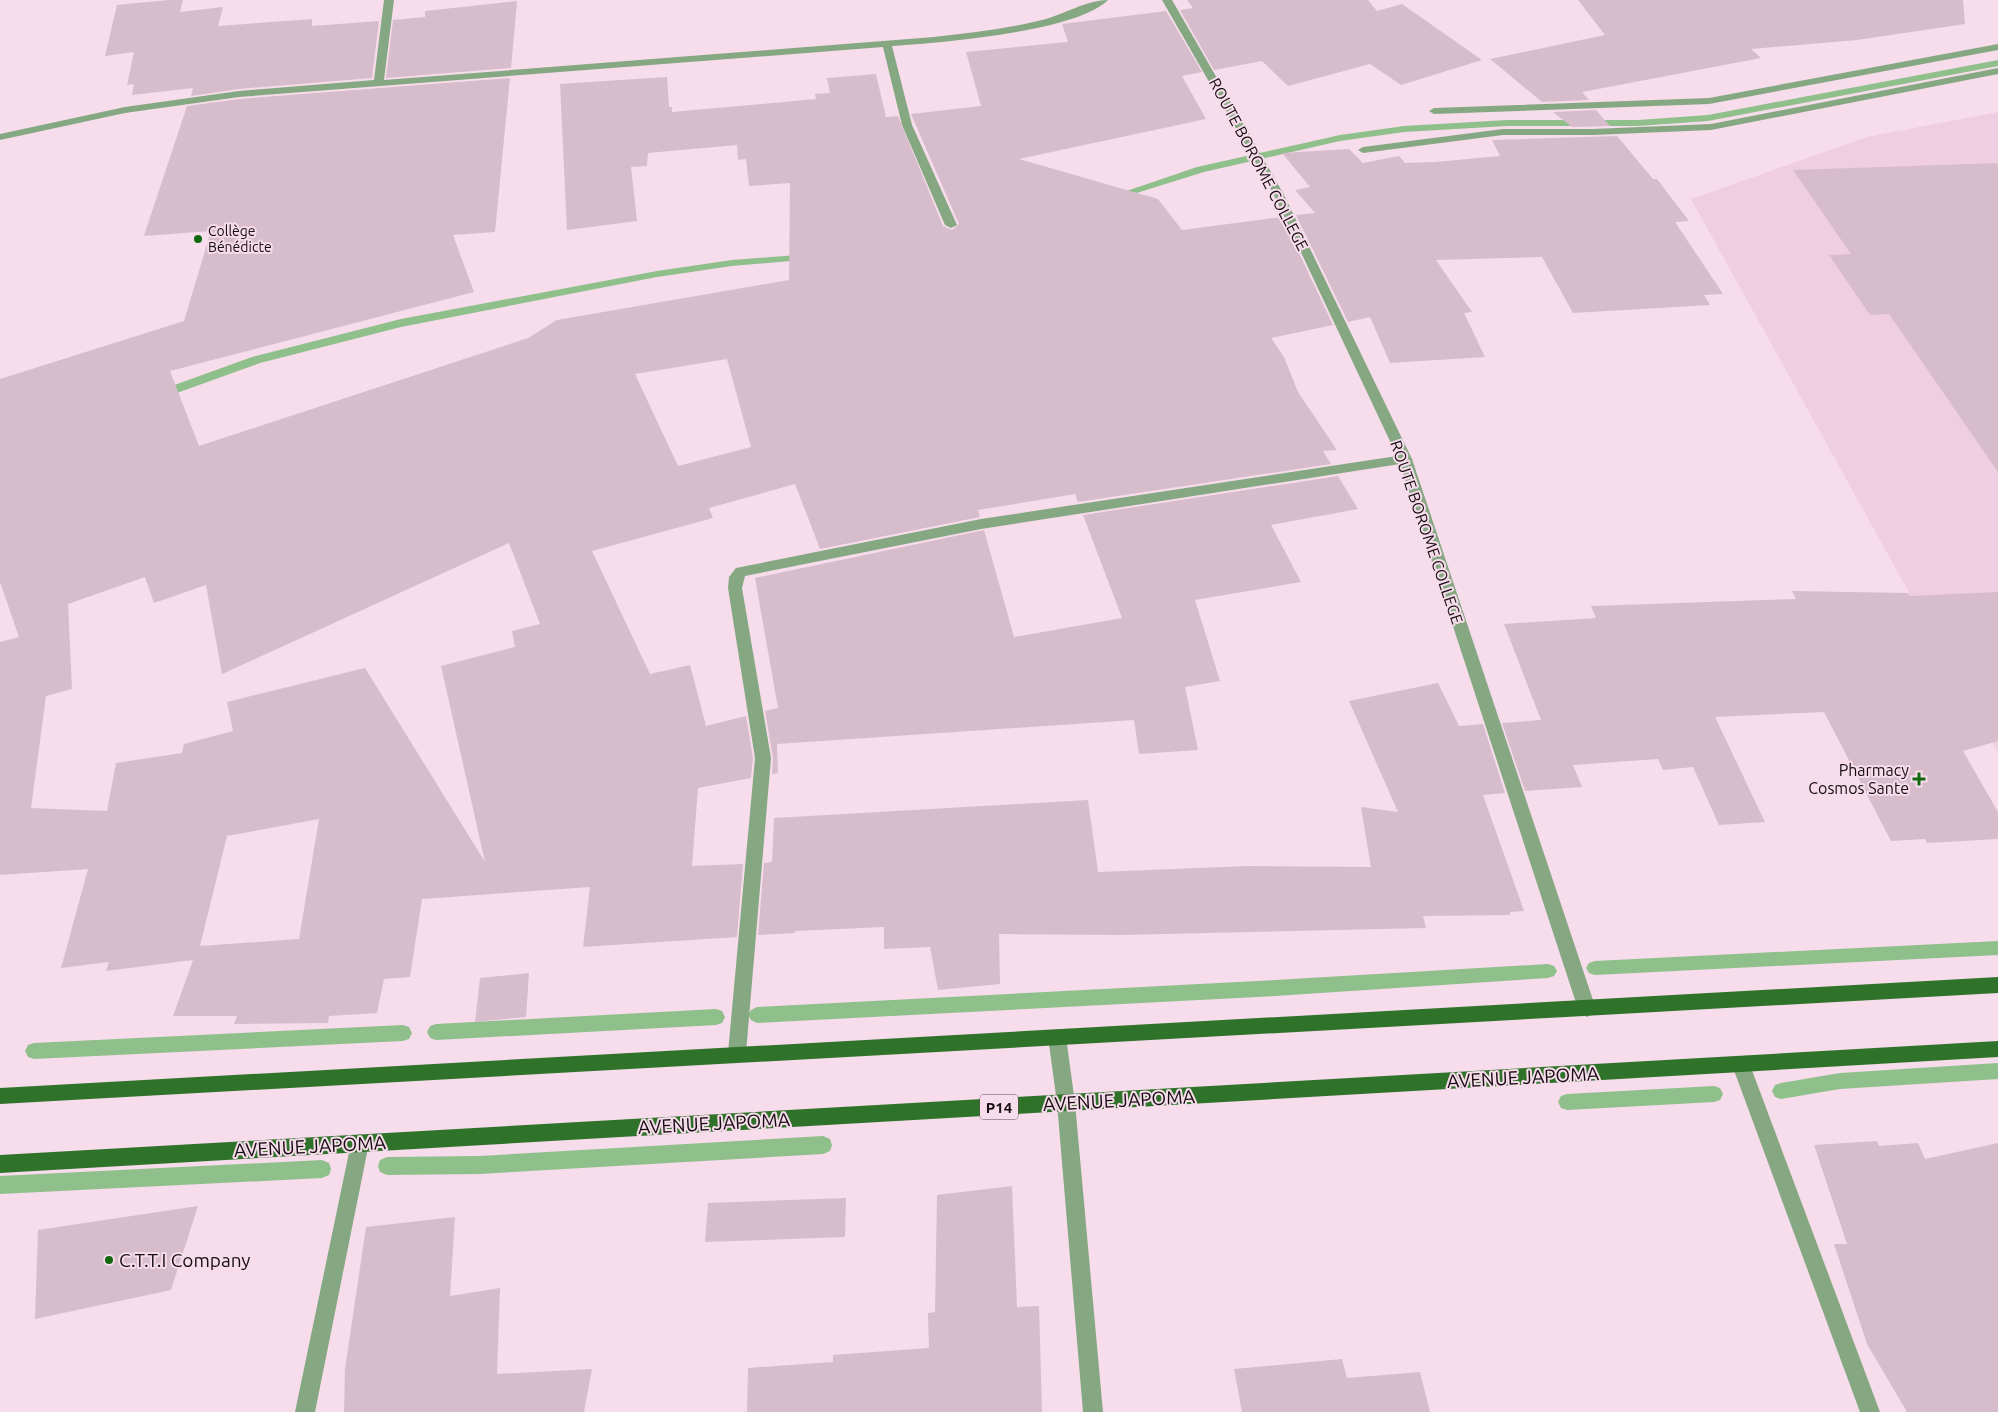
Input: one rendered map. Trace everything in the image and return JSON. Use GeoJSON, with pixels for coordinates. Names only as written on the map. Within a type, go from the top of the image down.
{"type":"FeatureCollection","features":[{"type":"Feature","properties":{"kind":"main road"},"geometry":{"type":"LineString","coordinates":[[0,1096],[737,1053],[1587,1009],[1998,985]]}},
{"type":"Feature","properties":{"kind":"main road","name":"AVENUE JAPOMA"},"geometry":{"type":"LineString","coordinates":[[0,1164],[1998,1050]]}},
{"type":"Feature","properties":{"kind":"street"},"geometry":{"type":"LineString","coordinates":[[379,83],[389,0]]}},
{"type":"Feature","properties":{"kind":"street"},"geometry":{"type":"LineString","coordinates":[[0,137],[125,110],[239,94],[888,44],[997,33],[1085,11],[1103,0]]}},
{"type":"Feature","properties":{"kind":"street","name":"ROUTE BOROME COLLEGE"},"geometry":{"type":"LineString","coordinates":[[1166,0],[1278,193],[1405,459],[1587,1009]]}},
{"type":"Feature","properties":{"kind":"street"},"geometry":{"type":"LineString","coordinates":[[888,44],[907,125],[951,224]]}},
{"type":"Feature","properties":{"kind":"street"},"geometry":{"type":"LineString","coordinates":[[1434,111],[1533,110],[1709,101],[1998,47]]}},
{"type":"Feature","properties":{"kind":"street"},"geometry":{"type":"LineString","coordinates":[[1363,150],[1502,132],[1593,132],[1711,127],[1998,71]]}},
{"type":"Feature","properties":{"kind":"street"},"geometry":{"type":"LineString","coordinates":[[737,1053],[762,758],[735,588],[736,577],[741,572],[981,524],[1405,459]]}},
{"type":"Feature","properties":{"kind":"street"},"geometry":{"type":"LineString","coordinates":[[1057,1037],[1066,1103],[1093,1412]]}},
{"type":"Feature","properties":{"kind":"street"},"geometry":{"type":"LineString","coordinates":[[1741,1065],[1870,1412]]}},
{"type":"Feature","properties":{"kind":"street"},"geometry":{"type":"LineString","coordinates":[[305,1412],[360,1143]]}},
{"type":"Feature","properties":{"kind":"shaded area"},"geometry":{"type":"Polygon","coordinates":[[[1998,112],[1998,753],[1691,199],[1867,137],[1998,112]]]}},
{"type":"Feature","properties":{"kind":"building"},"geometry":{"type":"Polygon","coordinates":[[[183,0],[180,12],[223,7],[218,26],[312,19],[312,26],[379,21],[372,78],[239,89],[191,96],[193,88],[132,95],[134,84],[127,85],[134,52],[105,56],[117,5],[183,0]]]}},
{"type":"Feature","properties":{"kind":"building"},"geometry":{"type":"Polygon","coordinates":[[[1187,0],[1368,0],[1377,11],[1402,4],[1482,60],[1401,85],[1370,64],[1288,86],[1262,61],[1214,70],[1180,10],[1193,8],[1187,0]]]}},
{"type":"Feature","properties":{"kind":"building"},"geometry":{"type":"Polygon","coordinates":[[[1578,0],[1963,0],[1965,24],[1857,40],[1751,49],[1761,58],[1582,92],[1589,100],[1542,102],[1490,59],[1605,35],[1578,0]]]}},
{"type":"Feature","properties":{"kind":"building"},"geometry":{"type":"Polygon","coordinates":[[[517,1],[511,68],[386,78],[393,20],[425,17],[425,11],[517,1]]]}},
{"type":"Feature","properties":{"kind":"building"},"geometry":{"type":"Polygon","coordinates":[[[1166,11],[1202,72],[1182,76],[1206,119],[1019,159],[1158,199],[1182,230],[1282,217],[1333,325],[1271,338],[1284,357],[1298,392],[1337,450],[1323,451],[1331,464],[1078,502],[1075,494],[978,510],[980,517],[820,549],[795,484],[709,508],[713,518],[592,551],[650,674],[690,665],[706,726],[746,716],[753,758],[751,778],[698,788],[692,866],[743,864],[737,937],[583,947],[590,887],[422,899],[410,977],[384,979],[377,1013],[329,1016],[328,1023],[234,1024],[237,1016],[173,1016],[193,960],[106,971],[109,962],[61,968],[88,869],[0,875],[0,642],[19,637],[0,582],[0,379],[184,321],[211,231],[144,236],[187,106],[239,99],[510,78],[495,232],[453,235],[474,292],[170,371],[199,446],[528,338],[557,320],[789,280],[790,183],[749,186],[746,159],[738,160],[737,145],[648,153],[647,166],[631,167],[637,221],[567,230],[560,84],[667,77],[669,107],[672,107],[672,112],[816,99],[815,94],[830,93],[827,78],[876,74],[886,117],[898,116],[943,226],[952,230],[959,224],[911,114],[981,106],[966,52],[1068,42],[1062,24],[1166,11]],[[727,359],[635,374],[678,466],[751,447],[727,359]],[[509,543],[222,674],[206,585],[154,603],[145,577],[68,604],[72,689],[46,696],[31,808],[107,811],[116,763],[182,753],[184,744],[233,731],[227,702],[365,668],[485,862],[441,666],[515,647],[512,631],[540,624],[509,543]],[[319,819],[227,836],[200,946],[299,939],[319,819]]]}},
{"type":"Feature","properties":{"kind":"building"},"geometry":{"type":"Polygon","coordinates":[[[1596,110],[1610,126],[1572,127],[1553,112],[1596,110]]]}},
{"type":"Feature","properties":{"kind":"building"},"geometry":{"type":"Polygon","coordinates":[[[1617,136],[1653,179],[1657,179],[1689,221],[1675,222],[1723,294],[1704,295],[1710,305],[1573,313],[1542,257],[1436,260],[1472,312],[1464,313],[1485,357],[1390,363],[1370,317],[1348,322],[1296,215],[1315,213],[1295,190],[1310,187],[1282,153],[1349,149],[1363,163],[1399,156],[1405,163],[1435,162],[1500,156],[1492,140],[1617,136]]]}},
{"type":"Feature","properties":{"kind":"building"},"geometry":{"type":"Polygon","coordinates":[[[1998,163],[1998,472],[1889,314],[1870,315],[1829,255],[1851,254],[1793,170],[1998,163]]]}},
{"type":"Feature","properties":{"kind":"building"},"geometry":{"type":"Polygon","coordinates":[[[1338,476],[1358,509],[1271,525],[1301,582],[1195,600],[1220,681],[1185,687],[1198,750],[1139,754],[1134,720],[777,744],[778,773],[772,774],[773,758],[765,711],[778,708],[755,578],[984,530],[1014,637],[1122,618],[1083,515],[1338,476]]]}},
{"type":"Feature","properties":{"kind":"building"},"geometry":{"type":"Polygon","coordinates":[[[1792,591],[1908,593],[1910,596],[1998,592],[1998,741],[1963,751],[1998,812],[1998,839],[1927,843],[1925,839],[1891,841],[1824,712],[1715,717],[1765,822],[1719,825],[1693,767],[1663,770],[1658,759],[1573,765],[1582,787],[1525,791],[1502,723],[1541,720],[1504,624],[1596,618],[1591,606],[1796,599],[1792,591]]]}},
{"type":"Feature","properties":{"kind":"building"},"geometry":{"type":"Polygon","coordinates":[[[1438,683],[1459,726],[1483,724],[1505,793],[1483,795],[1524,911],[1510,912],[1510,915],[1423,916],[1426,928],[1121,935],[999,934],[1000,984],[938,990],[930,947],[884,949],[884,927],[795,931],[795,933],[758,935],[764,863],[772,862],[774,818],[1088,800],[1098,872],[1249,866],[1371,867],[1361,807],[1398,812],[1349,701],[1438,683]]]}},
{"type":"Feature","properties":{"kind":"building"},"geometry":{"type":"Polygon","coordinates":[[[529,973],[526,1017],[475,1022],[480,978],[529,973]]]}},
{"type":"Feature","properties":{"kind":"building"},"geometry":{"type":"Polygon","coordinates":[[[1877,1141],[1879,1146],[1918,1143],[1925,1159],[1998,1143],[1998,1412],[1907,1412],[1867,1344],[1834,1244],[1847,1244],[1814,1145],[1877,1141]]]}},
{"type":"Feature","properties":{"kind":"building"},"geometry":{"type":"Polygon","coordinates":[[[1012,1186],[1017,1307],[1039,1306],[1042,1412],[747,1412],[748,1368],[833,1362],[833,1355],[929,1348],[928,1313],[935,1312],[937,1195],[1012,1186]]]}},
{"type":"Feature","properties":{"kind":"building"},"geometry":{"type":"Polygon","coordinates":[[[846,1198],[845,1237],[705,1242],[708,1203],[846,1198]]]}},
{"type":"Feature","properties":{"kind":"building","name":"C.T.T.I Company"},"geometry":{"type":"Polygon","coordinates":[[[198,1206],[171,1290],[35,1319],[38,1230],[198,1206]]]}},
{"type":"Feature","properties":{"kind":"building"},"geometry":{"type":"Polygon","coordinates":[[[455,1217],[450,1296],[500,1288],[497,1374],[592,1369],[584,1412],[344,1412],[345,1369],[366,1227],[455,1217]]]}},
{"type":"Feature","properties":{"kind":"building"},"geometry":{"type":"Polygon","coordinates":[[[1342,1359],[1347,1378],[1420,1372],[1430,1412],[1242,1412],[1234,1369],[1342,1359]]]}},
{"type":"Feature","properties":{"kind":"waterway"},"geometry":{"type":"LineString","coordinates":[[1114,197],[1201,169],[1340,138],[1404,129],[1507,123],[1638,123],[1708,118],[1998,63]]}},
{"type":"Feature","properties":{"kind":"waterway"},"geometry":{"type":"LineString","coordinates":[[159,395],[256,360],[401,323],[657,274],[732,263],[810,257]]}},
{"type":"Feature","properties":{"kind":"waterway"},"geometry":{"type":"LineString","coordinates":[[1595,968],[1998,948]]}},
{"type":"Feature","properties":{"kind":"waterway"},"geometry":{"type":"LineString","coordinates":[[757,1015],[1275,988],[1548,971]]}},
{"type":"Feature","properties":{"kind":"waterway"},"geometry":{"type":"LineString","coordinates":[[436,1032],[716,1017]]}},
{"type":"Feature","properties":{"kind":"waterway"},"geometry":{"type":"LineString","coordinates":[[34,1051],[403,1033]]}},
{"type":"Feature","properties":{"kind":"waterway"},"geometry":{"type":"LineString","coordinates":[[1781,1091],[1840,1081],[1998,1071]]}},
{"type":"Feature","properties":{"kind":"waterway"},"geometry":{"type":"LineString","coordinates":[[1567,1102],[1714,1094]]}},
{"type":"Feature","properties":{"kind":"waterway"},"geometry":{"type":"LineString","coordinates":[[387,1166],[480,1165],[823,1145]]}},
{"type":"Feature","properties":{"kind":"waterway"},"geometry":{"type":"LineString","coordinates":[[0,1185],[174,1178],[322,1169]]}},
{"type":"Feature","properties":{"kind":"place","name":"Collège Bénédicte"},"geometry":{"type":"Point","coordinates":[198,239]}},
{"type":"Feature","properties":{"kind":"place","name":"Pharmacy Cosmos Sante"},"geometry":{"type":"Point","coordinates":[1919,779]}},
{"type":"Feature","properties":{"kind":"place","name":"C.T.T.I Company"},"geometry":{"type":"Point","coordinates":[109,1260]}}]}
